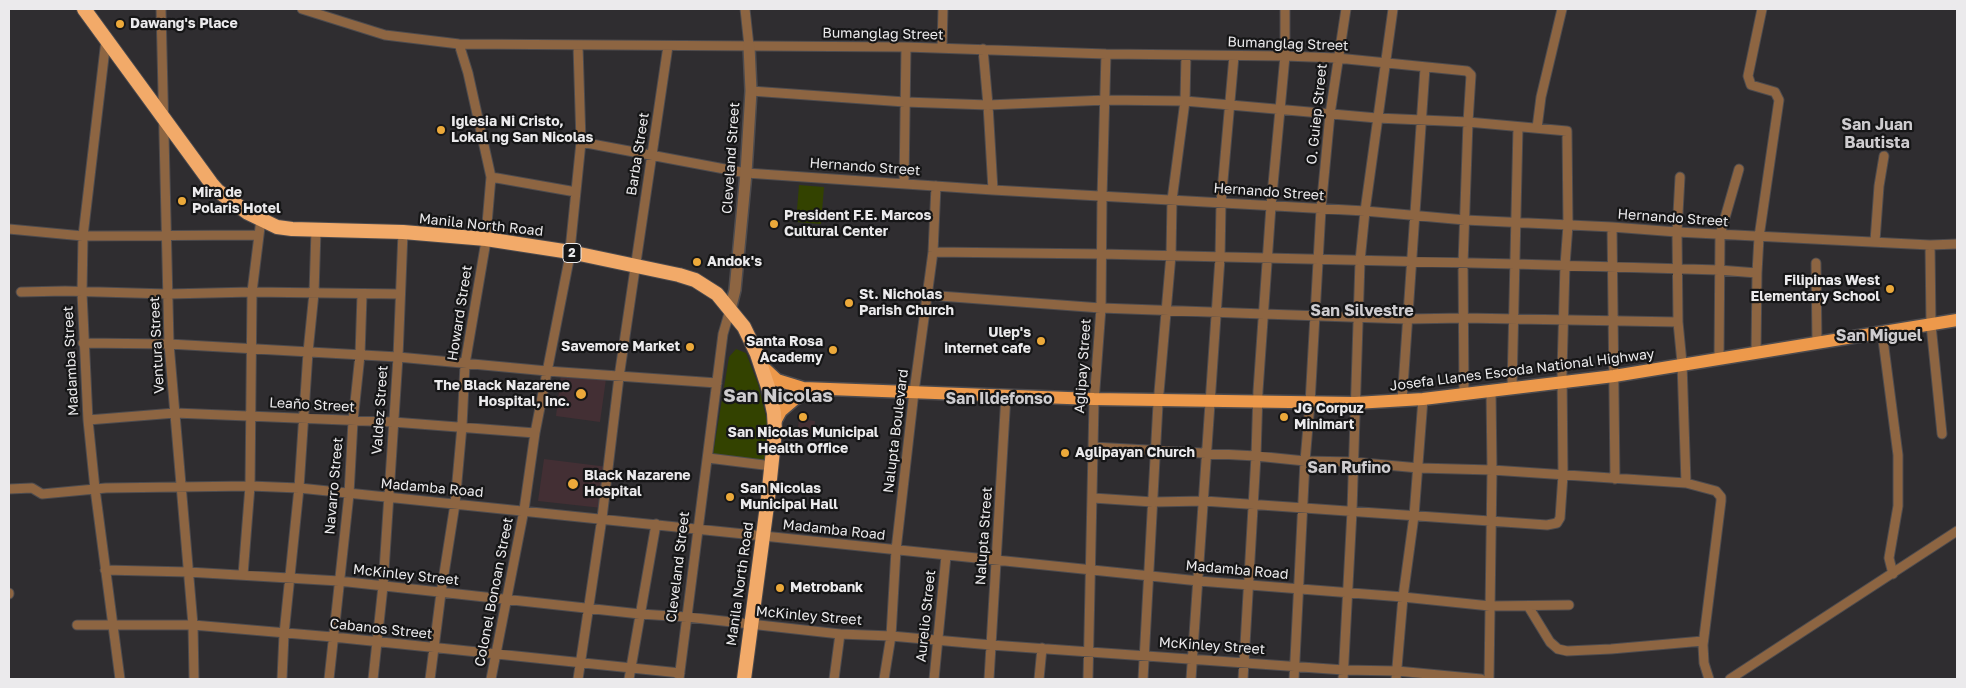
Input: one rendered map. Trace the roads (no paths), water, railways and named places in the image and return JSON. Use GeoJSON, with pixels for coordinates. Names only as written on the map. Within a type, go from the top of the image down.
{"type":"FeatureCollection","features":[{"type":"Feature","properties":{"kind":"highway","name":"Manila North Road"},"geometry":{"type":"LineString","coordinates":[[84,9],[184,148],[218,191],[243,210],[261,220],[277,227],[403,232],[486,239],[570,252],[679,274],[695,280],[717,294],[744,327],[757,354],[772,402],[775,422],[764,537],[750,624],[744,679]]}},
{"type":"Feature","properties":{"kind":"main road","name":"Josefa Llanes Escoda National Highway"},"geometry":{"type":"LineString","coordinates":[[760,363],[777,380],[798,386],[816,388],[1094,399],[1355,404],[1464,395],[1562,381],[1614,376],[1957,320]]}},
{"type":"Feature","properties":{"kind":"main road"},"geometry":{"type":"LineString","coordinates":[[775,422],[781,411],[801,394],[816,388]]}},
{"type":"Feature","properties":{"kind":"street","name":"Ventura Street"},"geometry":{"type":"LineString","coordinates":[[161,9],[169,344],[193,625],[194,679]]}},
{"type":"Feature","properties":{"kind":"street","name":"Bumanglag Street"},"geometry":{"type":"LineString","coordinates":[[302,9],[385,35],[459,44],[906,47],[1106,54],[1337,58],[1466,71],[1471,75],[1468,122]]}},
{"type":"Feature","properties":{"kind":"street","name":"Cleveland Street"},"geometry":{"type":"LineString","coordinates":[[680,676],[723,334],[735,290],[746,173],[751,91],[745,9]]}},
{"type":"Feature","properties":{"kind":"street"},"geometry":{"type":"LineString","coordinates":[[942,48],[944,9]]}},
{"type":"Feature","properties":{"kind":"street"},"geometry":{"type":"LineString","coordinates":[[1243,679],[1271,206],[1285,56],[1285,9]]}},
{"type":"Feature","properties":{"kind":"street","name":"O. Guiep Street"},"geometry":{"type":"LineString","coordinates":[[1294,679],[1304,461],[1310,403],[1317,259],[1330,114],[1337,58],[1346,9]]}},
{"type":"Feature","properties":{"kind":"street"},"geometry":{"type":"LineString","coordinates":[[1344,674],[1352,510],[1360,261],[1377,118],[1393,9]]}},
{"type":"Feature","properties":{"kind":"street"},"geometry":{"type":"LineString","coordinates":[[1537,128],[1541,97],[1562,9]]}},
{"type":"Feature","properties":{"kind":"street"},"geometry":{"type":"LineString","coordinates":[[1756,353],[1759,237],[1779,100],[1775,92],[1751,85],[1748,76],[1762,9]]}},
{"type":"Feature","properties":{"kind":"street","name":"Madamba Street"},"geometry":{"type":"LineString","coordinates":[[106,40],[83,236],[83,342],[95,490],[120,679]]}},
{"type":"Feature","properties":{"kind":"street","name":"Howard Street"},"geometry":{"type":"LineString","coordinates":[[430,679],[455,504],[465,364],[486,239],[491,176],[468,73],[459,44]]}},
{"type":"Feature","properties":{"kind":"street"},"geometry":{"type":"LineString","coordinates":[[570,252],[581,142],[578,46]]}},
{"type":"Feature","properties":{"kind":"street","name":"Barba Street"},"geometry":{"type":"LineString","coordinates":[[578,679],[602,518],[619,377],[668,46]]}},
{"type":"Feature","properties":{"kind":"street"},"geometry":{"type":"LineString","coordinates":[[904,184],[906,47]]}},
{"type":"Feature","properties":{"kind":"street"},"geometry":{"type":"LineString","coordinates":[[983,49],[993,190]]}},
{"type":"Feature","properties":{"kind":"street","name":"Aglipay Street"},"geometry":{"type":"LineString","coordinates":[[1088,679],[1094,399],[1101,308],[1106,54]]}},
{"type":"Feature","properties":{"kind":"street"},"geometry":{"type":"LineString","coordinates":[[1142,679],[1158,399],[1171,255],[1172,200],[1185,101],[1186,55]]}},
{"type":"Feature","properties":{"kind":"street"},"geometry":{"type":"LineString","coordinates":[[1191,679],[1220,258],[1221,203],[1234,56]]}},
{"type":"Feature","properties":{"kind":"street"},"geometry":{"type":"LineString","coordinates":[[1402,401],[1425,68]]}},
{"type":"Feature","properties":{"kind":"street"},"geometry":{"type":"LineString","coordinates":[[751,91],[906,102],[988,105],[1106,100],[1185,101],[1377,118],[1468,122],[1564,130],[1568,134],[1568,225],[1562,381],[1563,475],[1560,518],[1557,523],[1547,525],[1204,501],[1153,502],[1093,498]]}},
{"type":"Feature","properties":{"kind":"street"},"geometry":{"type":"LineString","coordinates":[[1464,395],[1463,264],[1468,122]]}},
{"type":"Feature","properties":{"kind":"street"},"geometry":{"type":"LineString","coordinates":[[1512,388],[1518,127]]}},
{"type":"Feature","properties":{"kind":"street","name":"Hernando Street"},"geometry":{"type":"LineString","coordinates":[[581,142],[746,173],[1720,235],[1957,244]]}},
{"type":"Feature","properties":{"kind":"street"},"geometry":{"type":"LineString","coordinates":[[1875,241],[1879,186],[1884,156]]}},
{"type":"Feature","properties":{"kind":"street"},"geometry":{"type":"LineString","coordinates":[[1718,358],[1720,235],[1739,169]]}},
{"type":"Feature","properties":{"kind":"street"},"geometry":{"type":"LineString","coordinates":[[491,176],[576,192]]}},
{"type":"Feature","properties":{"kind":"street"},"geometry":{"type":"LineString","coordinates":[[1680,177],[1677,232],[1678,322],[1682,364],[1686,483]]}},
{"type":"Feature","properties":{"kind":"street","name":"Nalupta Boulevard"},"geometry":{"type":"LineString","coordinates":[[884,679],[914,392],[933,252],[936,186]]}},
{"type":"Feature","properties":{"kind":"street"},"geometry":{"type":"LineString","coordinates":[[243,575],[250,486],[252,292],[261,220]]}},
{"type":"Feature","properties":{"kind":"street"},"geometry":{"type":"LineString","coordinates":[[1612,227],[1615,478]]}},
{"type":"Feature","properties":{"kind":"street"},"geometry":{"type":"LineString","coordinates":[[9,229],[83,236],[258,235]]}},
{"type":"Feature","properties":{"kind":"street"},"geometry":{"type":"LineString","coordinates":[[282,679],[284,634],[299,488],[314,293],[316,230]]}},
{"type":"Feature","properties":{"kind":"street","name":"Valdez Street"},"geometry":{"type":"LineString","coordinates":[[373,679],[383,586],[398,357],[403,232]]}},
{"type":"Feature","properties":{"kind":"street"},"geometry":{"type":"LineString","coordinates":[[1930,244],[1931,325],[1942,434]]}},
{"type":"Feature","properties":{"kind":"street","name":"Colonel Bonoan Street"},"geometry":{"type":"LineString","coordinates":[[491,679],[524,510],[535,433],[570,252]]}},
{"type":"Feature","properties":{"kind":"street"},"geometry":{"type":"LineString","coordinates":[[933,252],[1171,255],[1220,258],[1565,265],[1757,273]]}},
{"type":"Feature","properties":{"kind":"street"},"geometry":{"type":"LineString","coordinates":[[1816,262],[1817,343]]}},
{"type":"Feature","properties":{"kind":"street"},"geometry":{"type":"LineString","coordinates":[[21,292],[400,294]]}},
{"type":"Feature","properties":{"kind":"street","name":"Navarro Street"},"geometry":{"type":"LineString","coordinates":[[328,679],[349,494],[353,420],[360,355],[362,295]]}},
{"type":"Feature","properties":{"kind":"street"},"geometry":{"type":"LineString","coordinates":[[926,295],[1166,311],[1407,319],[1564,319],[1678,322]]}},
{"type":"Feature","properties":{"kind":"street"},"geometry":{"type":"LineString","coordinates":[[1882,332],[1898,455],[1898,506],[1889,558],[1893,574]]}},
{"type":"Feature","properties":{"kind":"street"},"geometry":{"type":"LineString","coordinates":[[83,342],[169,344],[398,357],[717,384]]}},
{"type":"Feature","properties":{"kind":"street"},"geometry":{"type":"LineString","coordinates":[[1489,679],[1492,470],[1491,391]]}},
{"type":"Feature","properties":{"kind":"street","name":"Nalupta Street"},"geometry":{"type":"LineString","coordinates":[[989,679],[1006,395]]}},
{"type":"Feature","properties":{"kind":"street"},"geometry":{"type":"LineString","coordinates":[[1397,675],[1403,597],[1414,516],[1423,399]]}},
{"type":"Feature","properties":{"kind":"street","name":"Leaño Street"},"geometry":{"type":"LineString","coordinates":[[88,420],[175,413],[393,422],[535,433]]}},
{"type":"Feature","properties":{"kind":"street"},"geometry":{"type":"LineString","coordinates":[[1093,448],[1156,450],[1304,461],[1353,462],[1418,468],[1492,470],[1615,478],[1686,483],[1716,491],[1721,497],[1703,642],[1704,663],[1709,679]]}},
{"type":"Feature","properties":{"kind":"street"},"geometry":{"type":"LineString","coordinates":[[708,458],[772,466]]}},
{"type":"Feature","properties":{"kind":"street","name":"Madamba Road"},"geometry":{"type":"LineString","coordinates":[[9,489],[32,488],[42,494],[180,487],[250,486],[299,488],[1199,581],[1403,597],[1490,606],[1569,605]]}},
{"type":"Feature","properties":{"kind":"street"},"geometry":{"type":"LineString","coordinates":[[629,679],[656,524]]}},
{"type":"Feature","properties":{"kind":"street"},"geometry":{"type":"LineString","coordinates":[[1730,679],[1957,531]]}},
{"type":"Feature","properties":{"kind":"street","name":"Aurelio Street"},"geometry":{"type":"LineString","coordinates":[[934,679],[946,556]]}},
{"type":"Feature","properties":{"kind":"street","name":"McKinley Street"},"geometry":{"type":"LineString","coordinates":[[106,570],[188,572],[339,581],[587,609],[687,617],[840,634],[1244,662],[1294,666],[1344,674],[1481,679]]}},
{"type":"Feature","properties":{"kind":"street"},"geometry":{"type":"LineString","coordinates":[[1528,606],[1550,642],[1558,650],[1611,649],[1703,642]]}},
{"type":"Feature","properties":{"kind":"street","name":"Cabanos Street"},"geometry":{"type":"LineString","coordinates":[[77,625],[193,625],[333,637],[631,668],[680,676]]}},
{"type":"Feature","properties":{"kind":"street"},"geometry":{"type":"LineString","coordinates":[[834,679],[840,634]]}},
{"type":"Feature","properties":{"kind":"street"},"geometry":{"type":"LineString","coordinates":[[1039,679],[1042,648]]}},
{"type":"Feature","properties":{"kind":"place","name":"Dawang's Place"},"geometry":{"type":"Point","coordinates":[120,24]}},
{"type":"Feature","properties":{"kind":"place","name":"Iglesia Ni Cristo, Lokal ng San Nicolas"},"geometry":{"type":"Point","coordinates":[441,130]}},
{"type":"Feature","properties":{"kind":"place","name":"Mira de Polaris Hotel"},"geometry":{"type":"Point","coordinates":[182,201]}},
{"type":"Feature","properties":{"kind":"place","name":"President F.E. Marcos Cultural Center"},"geometry":{"type":"Point","coordinates":[774,224]}},
{"type":"Feature","properties":{"kind":"place","name":"Andok's"},"geometry":{"type":"Point","coordinates":[697,262]}},
{"type":"Feature","properties":{"kind":"place","name":"Filipinas West Elementary School"},"geometry":{"type":"Point","coordinates":[1890,289]}},
{"type":"Feature","properties":{"kind":"place","name":"St. Nicholas Parish Church"},"geometry":{"type":"Point","coordinates":[849,303]}},
{"type":"Feature","properties":{"kind":"place","name":"Ulep's internet cafe"},"geometry":{"type":"Point","coordinates":[1041,341]}},
{"type":"Feature","properties":{"kind":"place","name":"Savemore Market"},"geometry":{"type":"Point","coordinates":[690,347]}},
{"type":"Feature","properties":{"kind":"place","name":"Santa Rosa Academy"},"geometry":{"type":"Point","coordinates":[833,350]}},
{"type":"Feature","properties":{"kind":"place","name":"The Black Nazarene Hospital, Inc."},"geometry":{"type":"Point","coordinates":[581,394]}},
{"type":"Feature","properties":{"kind":"place","name":"San Nicolas Municipal Health Office"},"geometry":{"type":"Point","coordinates":[803,417]}},
{"type":"Feature","properties":{"kind":"place","name":"JG Corpuz Minimart"},"geometry":{"type":"Point","coordinates":[1284,417]}},
{"type":"Feature","properties":{"kind":"place","name":"Aglipayan Church"},"geometry":{"type":"Point","coordinates":[1065,453]}},
{"type":"Feature","properties":{"kind":"place","name":"Black Nazarene Hospital"},"geometry":{"type":"Point","coordinates":[573,484]}},
{"type":"Feature","properties":{"kind":"place","name":"San Nicolas Municipal Hall"},"geometry":{"type":"Point","coordinates":[730,497]}},
{"type":"Feature","properties":{"kind":"place","name":"Metrobank"},"geometry":{"type":"Point","coordinates":[780,588]}},
{"type":"Feature","properties":{"kind":"district","name":"San Juan Bautista"},"geometry":{"type":"Point","coordinates":[1877,134]}},
{"type":"Feature","properties":{"kind":"district","name":"San Silvestre"},"geometry":{"type":"Point","coordinates":[1362,311]}},
{"type":"Feature","properties":{"kind":"district","name":"San Miguel"},"geometry":{"type":"Point","coordinates":[1879,336]}},
{"type":"Feature","properties":{"kind":"district","name":"San Nicolas"},"geometry":{"type":"Point","coordinates":[778,396]}},
{"type":"Feature","properties":{"kind":"district","name":"San Ildefonso"},"geometry":{"type":"Point","coordinates":[999,399]}},
{"type":"Feature","properties":{"kind":"district","name":"San Rufino"},"geometry":{"type":"Point","coordinates":[1349,468]}}]}
